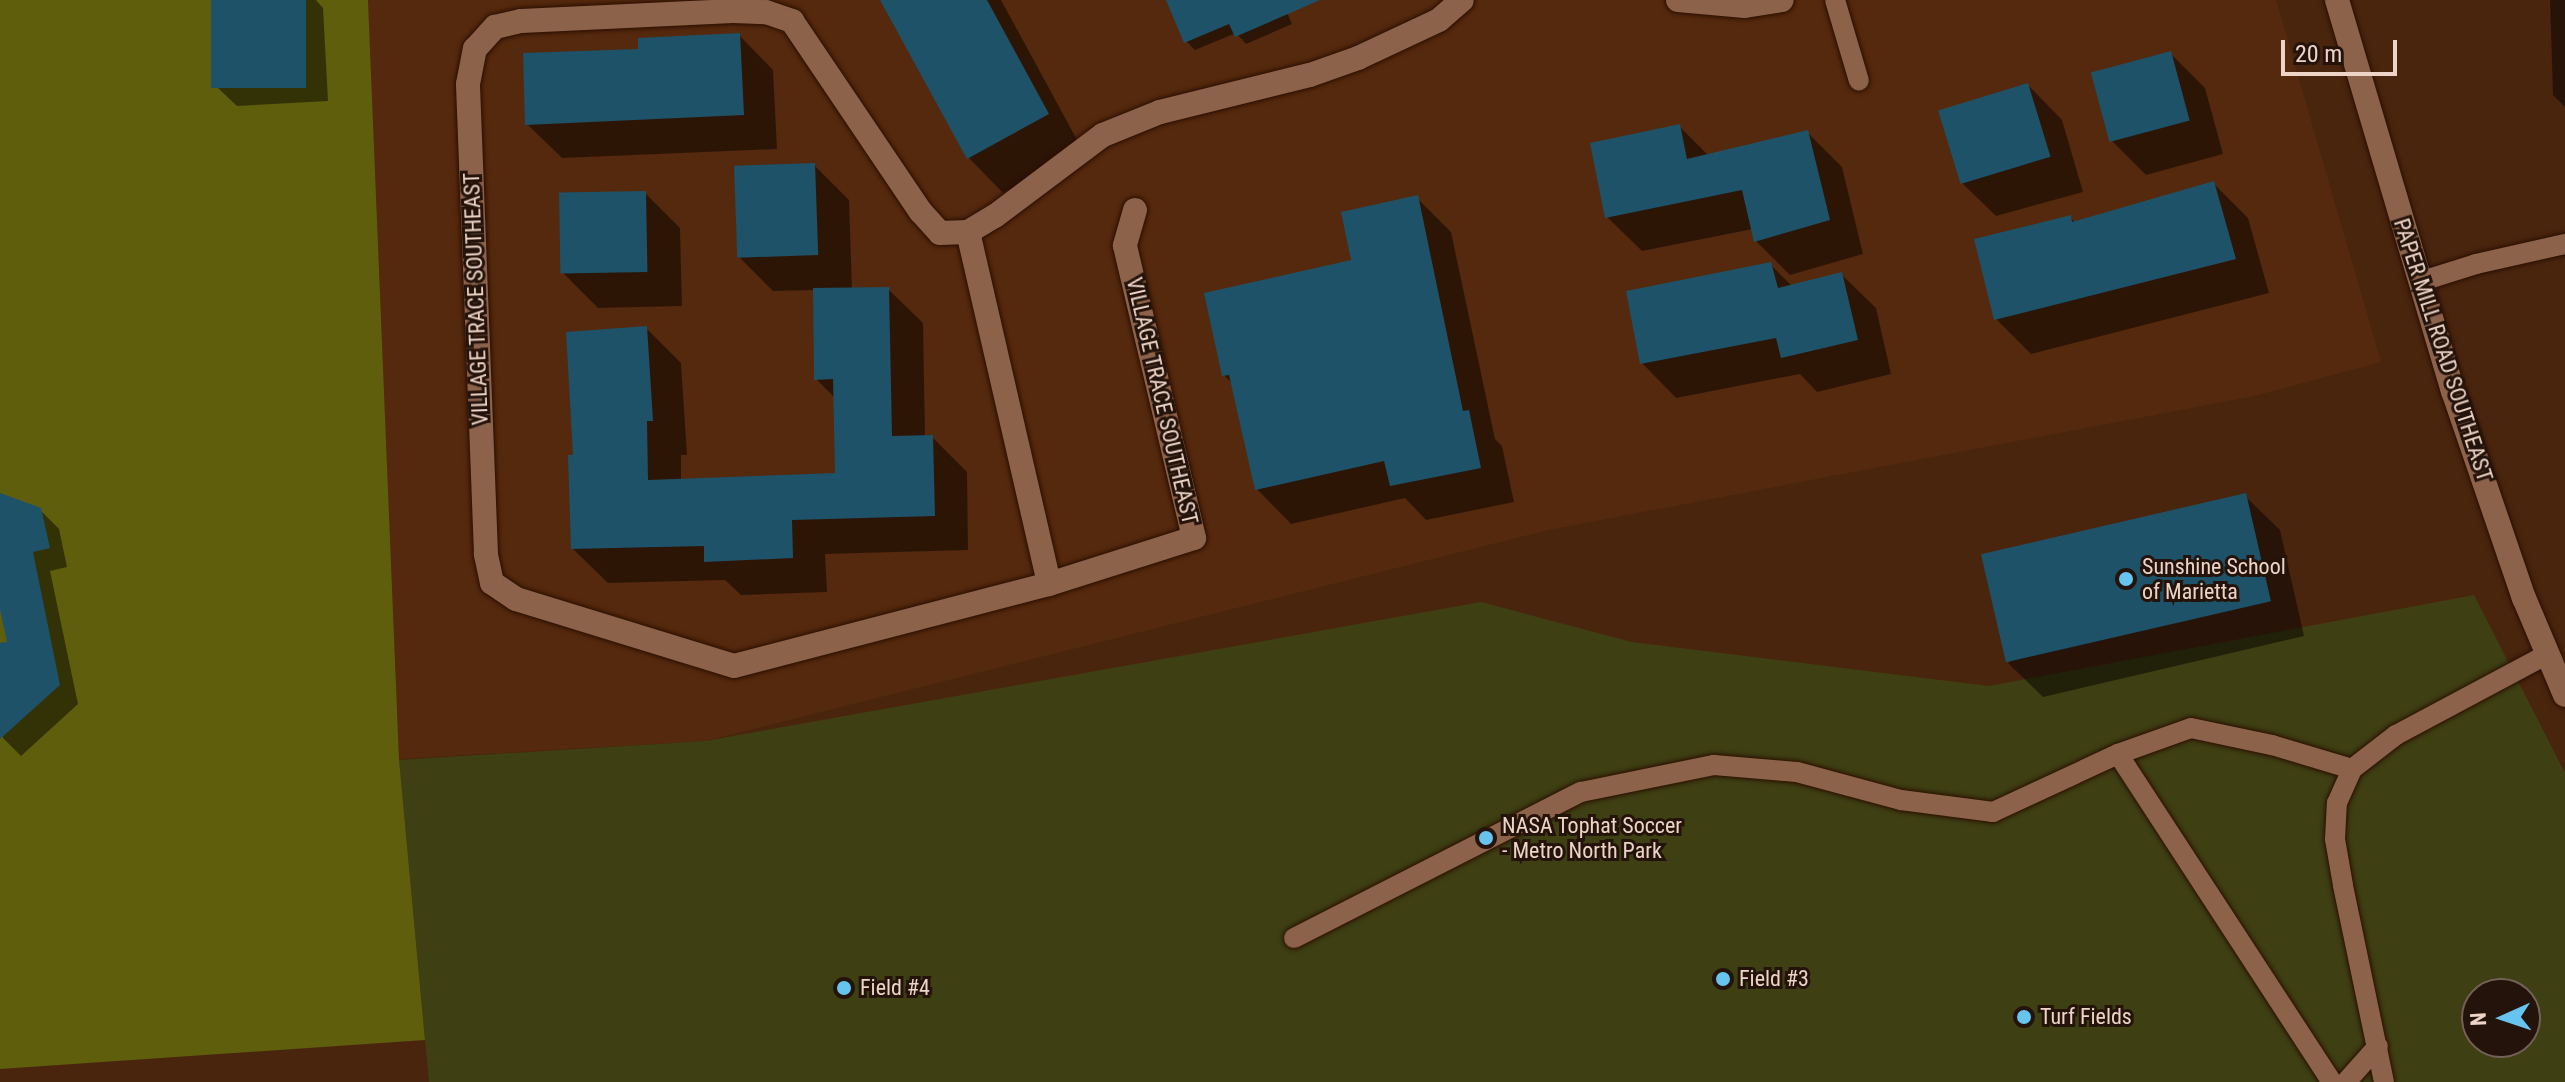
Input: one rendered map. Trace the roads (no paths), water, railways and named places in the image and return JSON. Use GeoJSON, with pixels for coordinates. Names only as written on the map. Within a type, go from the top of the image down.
{"type":"FeatureCollection","features":[{"type":"Feature","properties":{"kind":"street"},"geometry":{"type":"LineString","coordinates":[[1049,584],[968,232],[1103,135],[1160,112],[1310,75],[1358,58],[1439,20],[1462,0]]}},
{"type":"Feature","properties":{"kind":"street"},"geometry":{"type":"LineString","coordinates":[[1678,0],[1745,6],[1782,0]]}},
{"type":"Feature","properties":{"kind":"street","name":"PAPER MILL ROAD SOUTHEAST"},"geometry":{"type":"LineString","coordinates":[[2337,0],[2453,391],[2546,655],[2565,695]]}},
{"type":"Feature","properties":{"kind":"street","name":"VILLAGE TRACE SOUTHEAST"},"geometry":{"type":"LineString","coordinates":[[968,232],[940,233],[921,212],[792,21],[766,12],[733,11],[521,21],[495,27],[475,49],[468,84],[486,554],[492,583],[516,599],[734,666],[1049,584],[1194,538],[1125,246],[1135,210]]}},
{"type":"Feature","properties":{"kind":"lane"},"geometry":{"type":"LineString","coordinates":[[1835,0],[1859,81]]}},
{"type":"Feature","properties":{"kind":"lane"},"geometry":{"type":"LineString","coordinates":[[2419,282],[2476,264],[2565,244]]}},
{"type":"Feature","properties":{"kind":"lane"},"geometry":{"type":"LineString","coordinates":[[2384,1082],[2335,839],[2337,803],[2352,769],[2396,735],[2546,655]]}},
{"type":"Feature","properties":{"kind":"lane"},"geometry":{"type":"LineString","coordinates":[[1294,938],[1581,792],[1714,765],[1797,772],[1901,800],[1993,812],[2118,754],[2191,728],[2272,745],[2352,769]]}},
{"type":"Feature","properties":{"kind":"lane"},"geometry":{"type":"LineString","coordinates":[[2118,754],[2332,1082]]}},
{"type":"Feature","properties":{"kind":"lane"},"geometry":{"type":"LineString","coordinates":[[2346,1082],[2378,1046]]}},
{"type":"Feature","properties":{"kind":"place","name":"Sunshine School of Marietta"},"geometry":{"type":"Point","coordinates":[2126,579]}},
{"type":"Feature","properties":{"kind":"place","name":"NASA Tophat Soccer - Metro North Park"},"geometry":{"type":"Point","coordinates":[1486,838]}},
{"type":"Feature","properties":{"kind":"place","name":"Field #3"},"geometry":{"type":"Point","coordinates":[1723,979]}},
{"type":"Feature","properties":{"kind":"place","name":"Field #4"},"geometry":{"type":"Point","coordinates":[844,988]}},
{"type":"Feature","properties":{"kind":"place","name":"Turf Fields"},"geometry":{"type":"Point","coordinates":[2024,1017]}}]}
